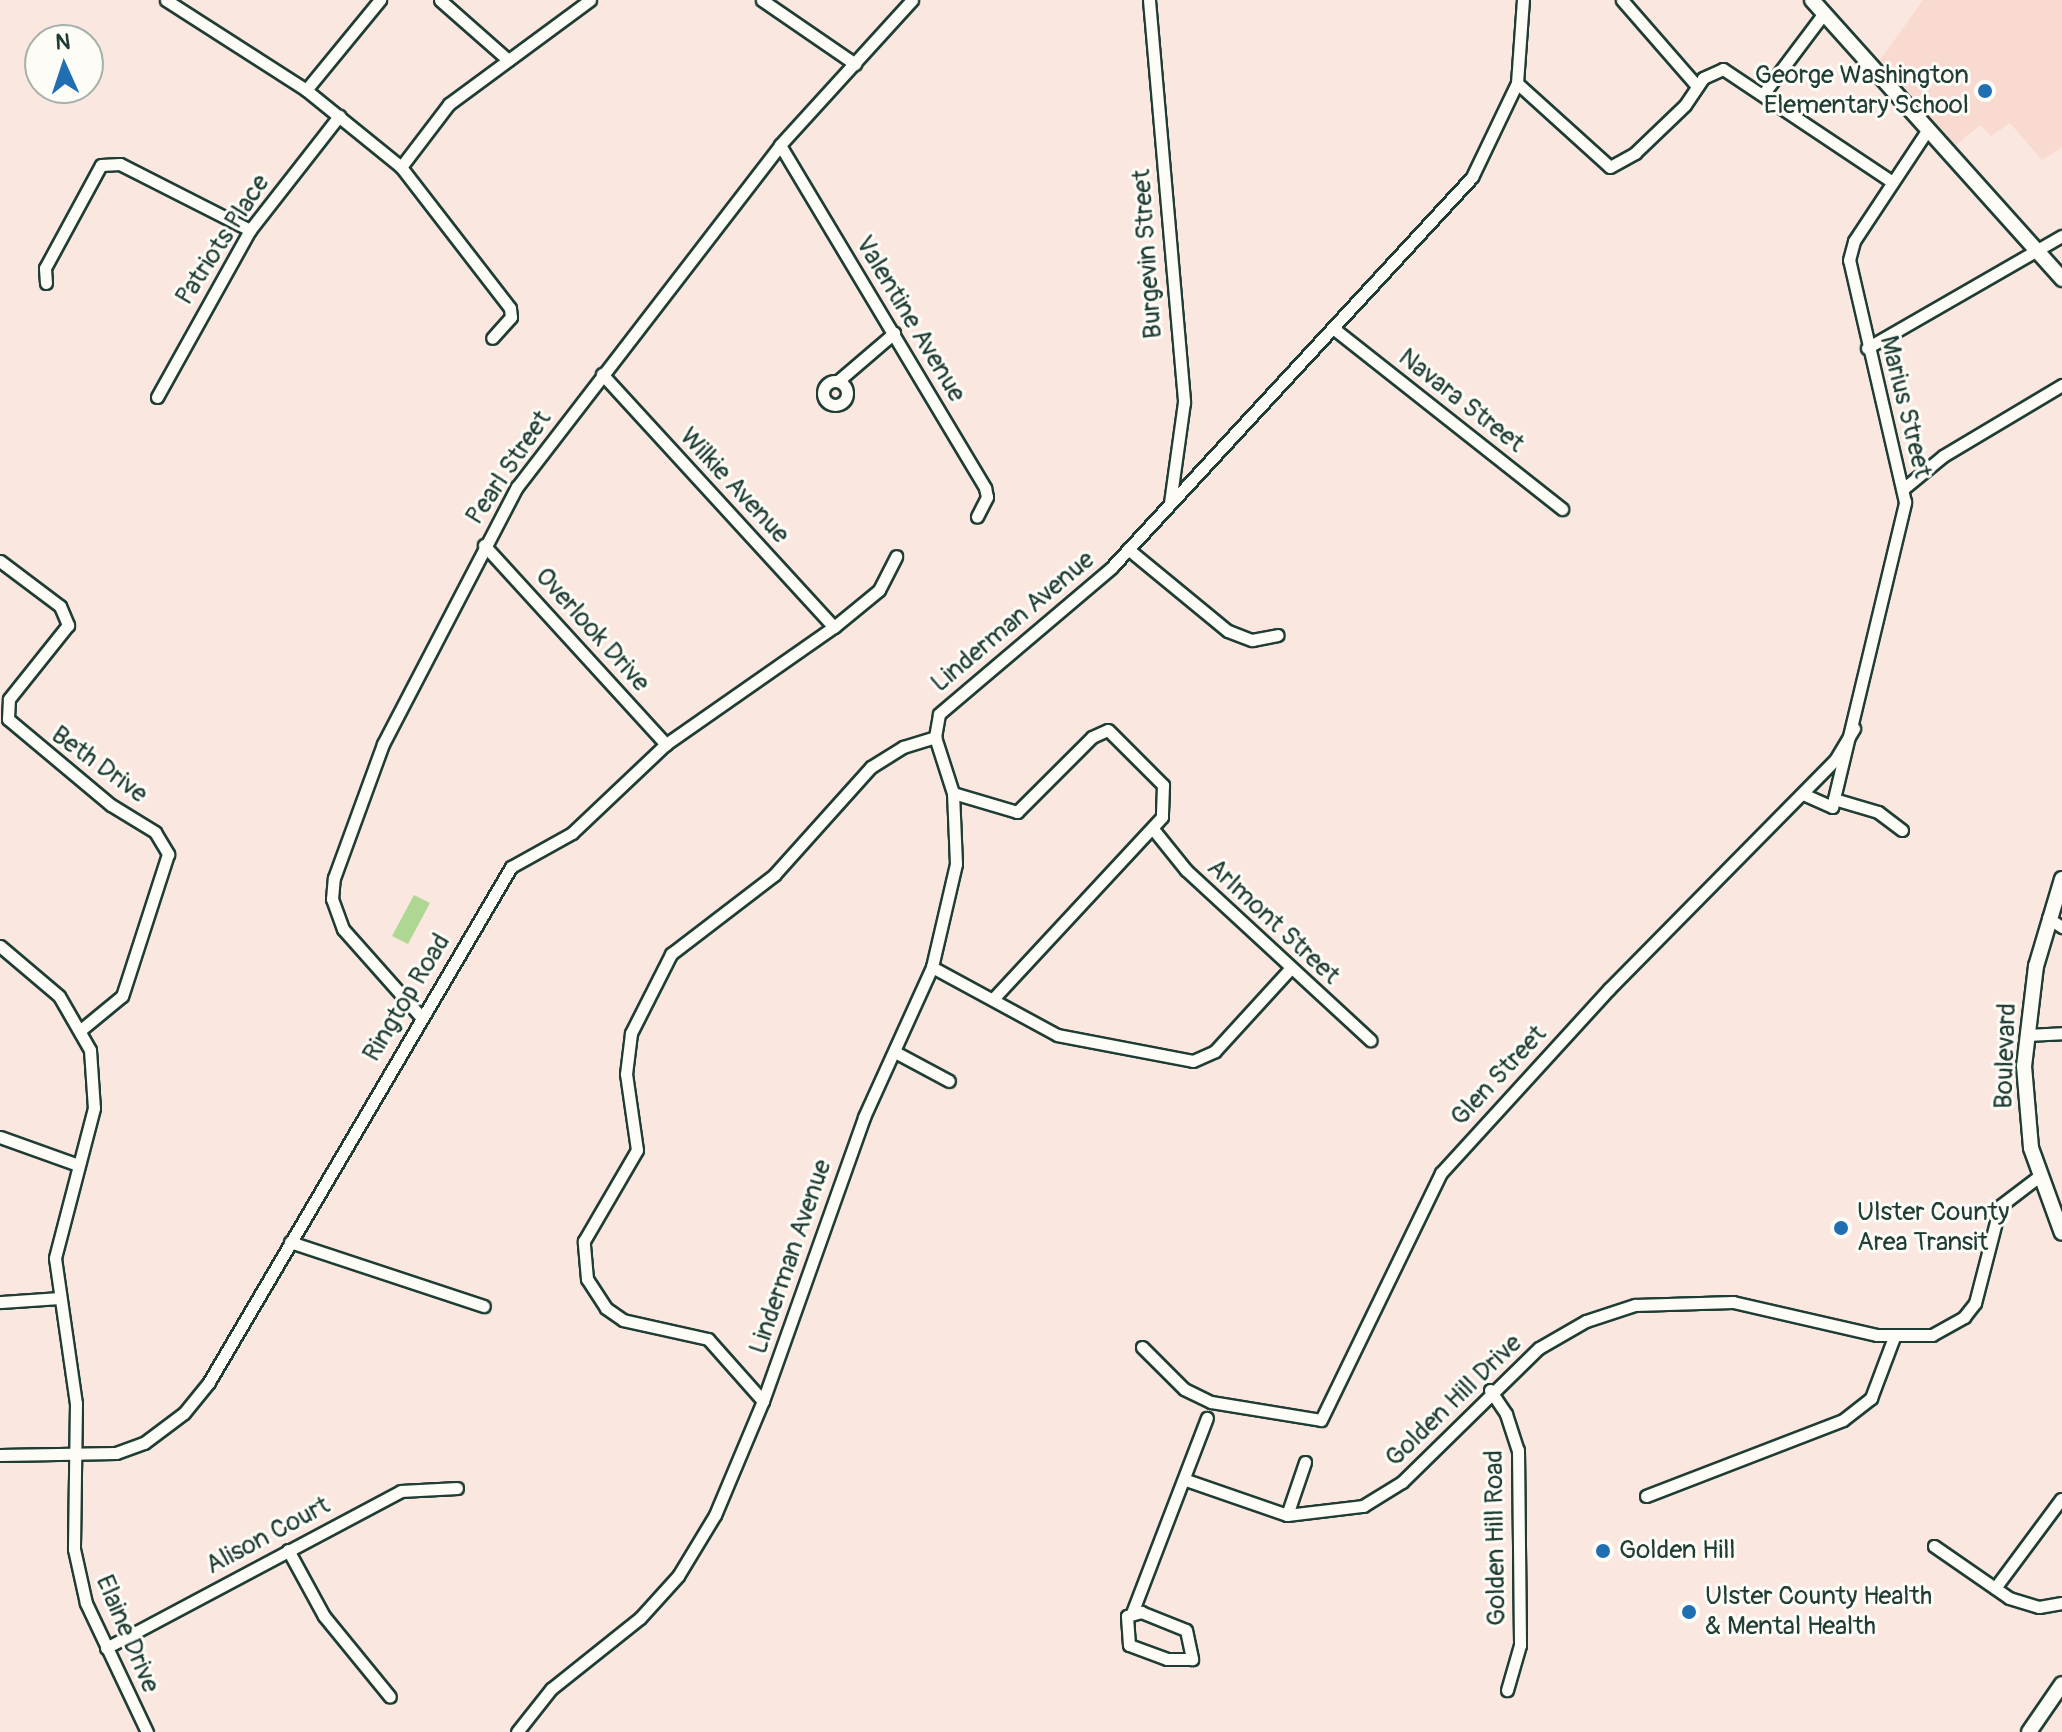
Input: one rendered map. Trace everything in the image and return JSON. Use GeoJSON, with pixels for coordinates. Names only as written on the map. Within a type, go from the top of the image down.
{"type":"FeatureCollection","features":[{"type":"Feature","properties":{"kind":"main road"},"geometry":{"type":"LineString","coordinates":[[1812,0],[2062,279]]}},
{"type":"Feature","properties":{"kind":"main road","name":"Boulevard"},"geometry":{"type":"LineString","coordinates":[[2062,879],[2048,918],[2027,1035],[2026,1114],[2038,1177],[2062,1233]]}},
{"type":"Feature","properties":{"kind":"main road"},"geometry":{"type":"LineString","coordinates":[[2029,1732],[2062,1684]]}},
{"type":"Feature","properties":{"kind":"street"},"geometry":{"type":"LineString","coordinates":[[166,0],[306,90],[401,167],[510,308],[511,317],[492,338]]}},
{"type":"Feature","properties":{"kind":"street"},"geometry":{"type":"LineString","coordinates":[[306,90],[380,0]]}},
{"type":"Feature","properties":{"kind":"street"},"geometry":{"type":"LineString","coordinates":[[440,0],[508,60]]}},
{"type":"Feature","properties":{"kind":"street"},"geometry":{"type":"LineString","coordinates":[[401,167],[449,104],[590,0]]}},
{"type":"Feature","properties":{"kind":"street"},"geometry":{"type":"LineString","coordinates":[[762,0],[855,64]]}},
{"type":"Feature","properties":{"kind":"street","name":"Pearl Street"},"geometry":{"type":"LineString","coordinates":[[422,1018],[343,929],[332,899],[334,878],[383,744],[484,545],[517,487],[780,145],[912,0]]}},
{"type":"Feature","properties":{"kind":"street","name":"Burgevin Street"},"geometry":{"type":"LineString","coordinates":[[1149,0],[1184,402],[1170,503]]}},
{"type":"Feature","properties":{"kind":"street","name":"Linderman Avenue"},"geometry":{"type":"LineString","coordinates":[[517,1732],[551,1689],[640,1618],[678,1576],[715,1515],[763,1401],[859,1129],[932,967],[956,864],[953,793],[935,737],[939,714],[952,699],[1128,549],[1472,177],[1517,83],[1523,0]]}},
{"type":"Feature","properties":{"kind":"street"},"geometry":{"type":"LineString","coordinates":[[1622,0],[1697,86]]}},
{"type":"Feature","properties":{"kind":"street"},"geometry":{"type":"LineString","coordinates":[[1764,93],[1824,13]]}},
{"type":"Feature","properties":{"kind":"street"},"geometry":{"type":"LineString","coordinates":[[1517,83],[1598,161],[1610,167],[1635,153],[1697,86],[1723,69],[1764,93],[1891,181]]}},
{"type":"Feature","properties":{"kind":"street","name":"Patriots Place"},"geometry":{"type":"LineString","coordinates":[[157,397],[250,230],[339,116]]}},
{"type":"Feature","properties":{"kind":"street","name":"Marius Street"},"geometry":{"type":"LineString","coordinates":[[1833,803],[1903,524],[1903,489],[1867,348],[1849,260],[1891,181],[1928,129]]}},
{"type":"Feature","properties":{"kind":"street","name":"Valentine Avenue"},"geometry":{"type":"LineString","coordinates":[[780,145],[985,488],[987,497],[977,517]]}},
{"type":"Feature","properties":{"kind":"street"},"geometry":{"type":"LineString","coordinates":[[46,283],[45,268],[101,165],[120,164],[250,230]]}},
{"type":"Feature","properties":{"kind":"street"},"geometry":{"type":"LineString","coordinates":[[1867,348],[2062,236]]}},
{"type":"Feature","properties":{"kind":"street","name":"Navara Street"},"geometry":{"type":"LineString","coordinates":[[1333,328],[1562,509]]}},
{"type":"Feature","properties":{"kind":"street"},"geometry":{"type":"LineString","coordinates":[[838,381],[894,333]]}},
{"type":"Feature","properties":{"kind":"street","name":"Wilkie Avenue"},"geometry":{"type":"LineString","coordinates":[[602,374],[834,627]]}},
{"type":"Feature","properties":{"kind":"street"},"geometry":{"type":"LineString","coordinates":[[1903,489],[1943,456],[2062,385]]}},
{"type":"Feature","properties":{"kind":"street","name":"Overlook Drive"},"geometry":{"type":"LineString","coordinates":[[484,545],[666,744]]}},
{"type":"Feature","properties":{"kind":"street"},"geometry":{"type":"LineString","coordinates":[[1128,549],[1228,631],[1252,640],[1278,635]]}},
{"type":"Feature","properties":{"kind":"street","name":"Ringtop Road"},"geometry":{"type":"LineString","coordinates":[[0,1455],[116,1453],[144,1443],[184,1413],[290,1242],[511,867],[572,833],[666,744],[834,627],[879,590],[896,556]]}},
{"type":"Feature","properties":{"kind":"street","name":"Beth Drive"},"geometry":{"type":"LineString","coordinates":[[0,561],[60,606],[68,625],[9,699],[8,719],[111,805],[155,832],[168,854],[127,987],[82,1029]]}},
{"type":"Feature","properties":{"kind":"street","name":"Glen Street"},"geometry":{"type":"LineString","coordinates":[[1142,1347],[1184,1389],[1211,1402],[1321,1420],[1411,1224],[1441,1173],[1609,989],[1835,760],[1854,728]]}},
{"type":"Feature","properties":{"kind":"street"},"geometry":{"type":"LineString","coordinates":[[953,793],[1017,812],[1092,737],[1108,730],[1163,785],[1162,817],[1153,829],[993,999]]}},
{"type":"Feature","properties":{"kind":"street"},"geometry":{"type":"LineString","coordinates":[[763,1401],[708,1339],[623,1320],[606,1308],[587,1279],[584,1241],[637,1150],[626,1074],[631,1033],[671,954],[774,875],[871,767],[903,747],[935,737]]}},
{"type":"Feature","properties":{"kind":"street"},"geometry":{"type":"LineString","coordinates":[[1803,794],[1878,812],[1902,830]]}},
{"type":"Feature","properties":{"kind":"street","name":"Arlmont Street"},"geometry":{"type":"LineString","coordinates":[[1153,829],[1186,870],[1370,1040]]}},
{"type":"Feature","properties":{"kind":"street"},"geometry":{"type":"LineString","coordinates":[[2048,918],[2062,927]]}},
{"type":"Feature","properties":{"kind":"street"},"geometry":{"type":"LineString","coordinates":[[0,946],[59,996],[82,1029]]}},
{"type":"Feature","properties":{"kind":"street"},"geometry":{"type":"LineString","coordinates":[[932,967],[1057,1035],[1201,1061],[1290,969]]}},
{"type":"Feature","properties":{"kind":"street","name":"Elaine Drive"},"geometry":{"type":"LineString","coordinates":[[82,1029],[96,1093],[58,1230],[58,1298],[71,1361],[77,1572],[106,1648],[147,1732]]}},
{"type":"Feature","properties":{"kind":"street"},"geometry":{"type":"LineString","coordinates":[[2027,1035],[2062,1033]]}},
{"type":"Feature","properties":{"kind":"street"},"geometry":{"type":"LineString","coordinates":[[895,1052],[949,1081]]}},
{"type":"Feature","properties":{"kind":"street"},"geometry":{"type":"LineString","coordinates":[[0,1137],[78,1165]]}},
{"type":"Feature","properties":{"kind":"street","name":"Golden Hill Drive"},"geometry":{"type":"LineString","coordinates":[[1186,1480],[1287,1515],[1336,1513],[1383,1495],[1490,1390],[1539,1348],[1586,1321],[1675,1300],[1733,1302],[1894,1337],[1932,1335],[1964,1317],[1984,1276],[2000,1206],[2038,1177]]}},
{"type":"Feature","properties":{"kind":"street"},"geometry":{"type":"LineString","coordinates":[[290,1242],[484,1306]]}},
{"type":"Feature","properties":{"kind":"street"},"geometry":{"type":"LineString","coordinates":[[0,1302],[58,1298]]}},
{"type":"Feature","properties":{"kind":"street"},"geometry":{"type":"LineString","coordinates":[[1646,1496],[1852,1415],[1871,1398],[1894,1337]]}},
{"type":"Feature","properties":{"kind":"street","name":"Golden Hill Road"},"geometry":{"type":"LineString","coordinates":[[1490,1390],[1510,1422],[1518,1450],[1520,1645],[1507,1690]]}},
{"type":"Feature","properties":{"kind":"street"},"geometry":{"type":"LineString","coordinates":[[1132,1613],[1186,1630],[1192,1659],[1167,1659],[1129,1645],[1125,1625],[1186,1480],[1207,1418]]}},
{"type":"Feature","properties":{"kind":"street"},"geometry":{"type":"LineString","coordinates":[[1287,1515],[1305,1462]]}},
{"type":"Feature","properties":{"kind":"street","name":"Alison Court"},"geometry":{"type":"LineString","coordinates":[[106,1648],[401,1491],[457,1488]]}},
{"type":"Feature","properties":{"kind":"street"},"geometry":{"type":"LineString","coordinates":[[1995,1588],[2061,1499]]}},
{"type":"Feature","properties":{"kind":"street"},"geometry":{"type":"LineString","coordinates":[[1934,1546],[1995,1588],[2026,1605],[2062,1603]]}},
{"type":"Feature","properties":{"kind":"street"},"geometry":{"type":"LineString","coordinates":[[288,1550],[324,1616],[390,1697]]}},
{"type":"Feature","properties":{"kind":"shaded area","name":"George Washington Elementary School"},"geometry":{"type":"Polygon","coordinates":[[[1923,0],[2062,0],[2062,147],[2042,160],[2010,123],[1991,136],[1980,125],[1956,145],[1880,60],[1923,0]]]}},
{"type":"Feature","properties":{"kind":"green space"},"geometry":{"type":"Polygon","coordinates":[[[414,895],[430,903],[408,944],[392,936],[414,895]]]}},
{"type":"Feature","properties":{"kind":"place","name":"George Washington Elementary School"},"geometry":{"type":"Point","coordinates":[1985,91]}},
{"type":"Feature","properties":{"kind":"place","name":"Ulster County Area Transit"},"geometry":{"type":"Point","coordinates":[1841,1228]}},
{"type":"Feature","properties":{"kind":"place","name":"Golden Hill"},"geometry":{"type":"Point","coordinates":[1603,1551]}},
{"type":"Feature","properties":{"kind":"place","name":"Ulster County Health & Mental Health"},"geometry":{"type":"Point","coordinates":[1689,1612]}}]}
